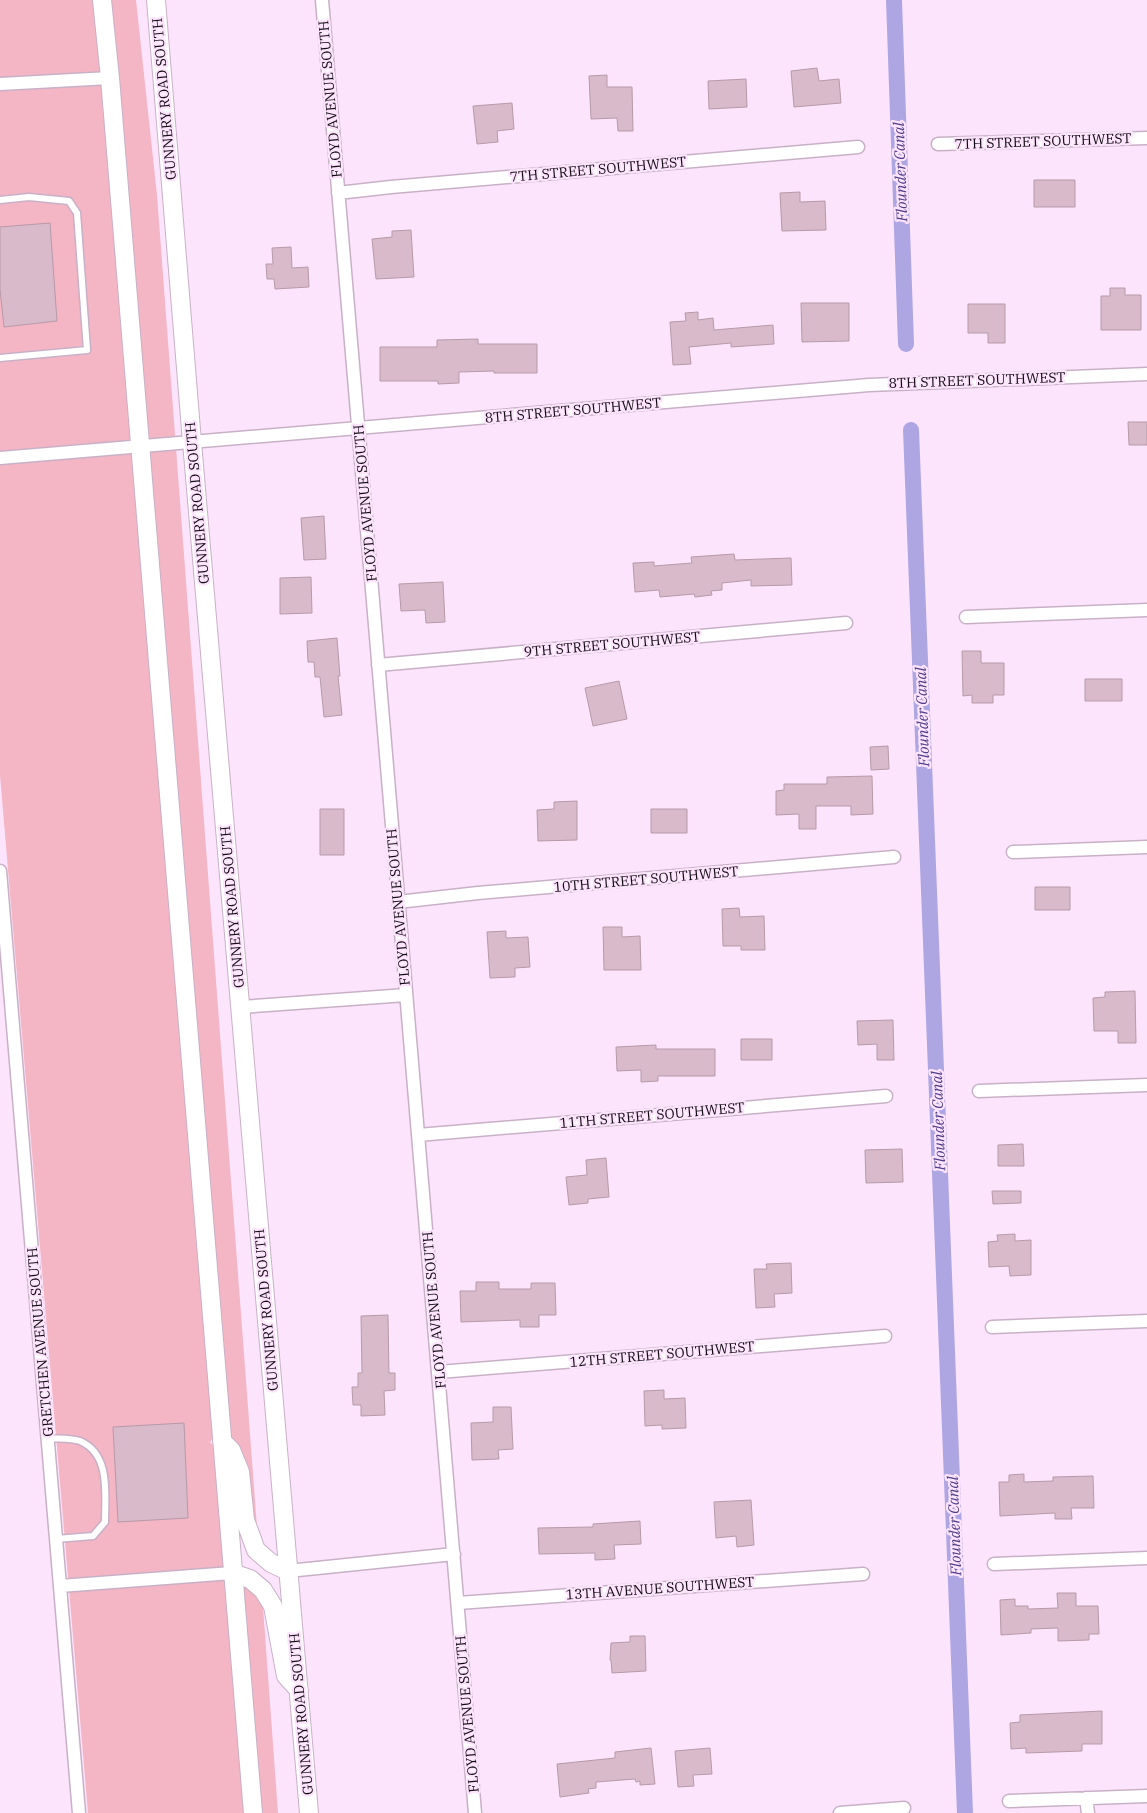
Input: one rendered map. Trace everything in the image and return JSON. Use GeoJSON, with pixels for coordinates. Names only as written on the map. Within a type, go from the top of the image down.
{"type":"FeatureCollection","features":[{"type":"Feature","properties":{"kind":"main road"},"geometry":{"type":"LineString","coordinates":[[102,0],[141,447],[253,1813]]}},
{"type":"Feature","properties":{"kind":"main road","name":"GUNNERY ROAD SOUTH"},"geometry":{"type":"LineString","coordinates":[[156,0],[309,1813]]}},
{"type":"Feature","properties":{"kind":"main road"},"geometry":{"type":"LineString","coordinates":[[222,1441],[231,1450],[240,1472],[245,1520],[256,1550],[271,1563],[288,1571]]}},
{"type":"Feature","properties":{"kind":"main road"},"geometry":{"type":"LineString","coordinates":[[232,1573],[250,1579],[263,1590],[272,1606],[286,1676],[299,1690]]}},
{"type":"Feature","properties":{"kind":"street","name":"FLOYD AVENUE SOUTH"},"geometry":{"type":"LineString","coordinates":[[322,0],[475,1813]]}},
{"type":"Feature","properties":{"kind":"street"},"geometry":{"type":"LineString","coordinates":[[0,84],[110,78]]}},
{"type":"Feature","properties":{"kind":"street","name":"7TH STREET SOUTHWEST"},"geometry":{"type":"LineString","coordinates":[[938,144],[1147,138]]}},
{"type":"Feature","properties":{"kind":"street","name":"7TH STREET SOUTHWEST"},"geometry":{"type":"LineString","coordinates":[[338,194],[391,187],[858,147]]}},
{"type":"Feature","properties":{"kind":"street","name":"8TH STREET SOUTHWEST"},"geometry":{"type":"LineString","coordinates":[[0,458],[869,385],[1147,374]]}},
{"type":"Feature","properties":{"kind":"street"},"geometry":{"type":"LineString","coordinates":[[966,617],[1147,610]]}},
{"type":"Feature","properties":{"kind":"street","name":"9TH STREET SOUTHWEST"},"geometry":{"type":"LineString","coordinates":[[378,665],[846,623]]}},
{"type":"Feature","properties":{"kind":"street"},"geometry":{"type":"LineString","coordinates":[[1013,852],[1147,847]]}},
{"type":"Feature","properties":{"kind":"street","name":"10TH STREET SOUTHWEST"},"geometry":{"type":"LineString","coordinates":[[398,902],[478,893],[894,857]]}},
{"type":"Feature","properties":{"kind":"street","name":"GRETCHEN AVENUE SOUTH"},"geometry":{"type":"LineString","coordinates":[[0,871],[5,1001],[48,1438],[80,1813]]}},
{"type":"Feature","properties":{"kind":"street"},"geometry":{"type":"LineString","coordinates":[[241,1007],[406,995]]}},
{"type":"Feature","properties":{"kind":"street"},"geometry":{"type":"LineString","coordinates":[[979,1091],[1147,1085]]}},
{"type":"Feature","properties":{"kind":"street","name":"11TH STREET SOUTHWEST"},"geometry":{"type":"LineString","coordinates":[[418,1135],[886,1096]]}},
{"type":"Feature","properties":{"kind":"street"},"geometry":{"type":"LineString","coordinates":[[992,1327],[1147,1321]]}},
{"type":"Feature","properties":{"kind":"street","name":"12TH STREET SOUTHWEST"},"geometry":{"type":"LineString","coordinates":[[439,1372],[884,1336]]}},
{"type":"Feature","properties":{"kind":"street"},"geometry":{"type":"LineString","coordinates":[[288,1571],[454,1554]]}},
{"type":"Feature","properties":{"kind":"street"},"geometry":{"type":"LineString","coordinates":[[994,1564],[1147,1558]]}},
{"type":"Feature","properties":{"kind":"street"},"geometry":{"type":"LineString","coordinates":[[60,1586],[232,1573]]}},
{"type":"Feature","properties":{"kind":"street","name":"13TH AVENUE SOUTHWEST"},"geometry":{"type":"LineString","coordinates":[[458,1603],[863,1574]]}},
{"type":"Feature","properties":{"kind":"street"},"geometry":{"type":"LineString","coordinates":[[1009,1800],[1147,1796]]}},
{"type":"Feature","properties":{"kind":"street"},"geometry":{"type":"LineString","coordinates":[[1086,1798],[1088,1813]]}},
{"type":"Feature","properties":{"kind":"street"},"geometry":{"type":"LineString","coordinates":[[840,1813],[904,1808]]}},
{"type":"Feature","properties":{"kind":"lane"},"geometry":{"type":"LineString","coordinates":[[0,200],[29,197],[69,201],[77,213],[87,350],[0,358]]}},
{"type":"Feature","properties":{"kind":"lane"},"geometry":{"type":"LineString","coordinates":[[48,1438],[79,1441],[95,1452],[104,1470],[105,1522],[93,1536],[56,1539]]}},
{"type":"Feature","properties":{"kind":"shaded area"},"geometry":{"type":"Polygon","coordinates":[[[0,0],[93,0],[213,1438],[210,1442],[214,1446],[224,1572],[222,1579],[225,1580],[245,1813],[88,1813],[0,775],[0,0]]]}},
{"type":"Feature","properties":{"kind":"shaded area"},"geometry":{"type":"Polygon","coordinates":[[[110,0],[136,0],[157,195],[257,1527],[244,1458],[230,1437],[110,0]]]}},
{"type":"Feature","properties":{"kind":"shaded area"},"geometry":{"type":"Polygon","coordinates":[[[242,1586],[246,1587],[257,1597],[263,1607],[278,1813],[262,1813],[242,1586]]]}},
{"type":"Feature","properties":{"kind":"building"},"geometry":{"type":"Polygon","coordinates":[[[817,68],[819,81],[839,79],[841,103],[794,107],[791,71],[817,68]]]}},
{"type":"Feature","properties":{"kind":"building"},"geometry":{"type":"Polygon","coordinates":[[[607,75],[607,87],[632,87],[633,131],[618,131],[617,118],[591,119],[589,76],[607,75]]]}},
{"type":"Feature","properties":{"kind":"building"},"geometry":{"type":"Polygon","coordinates":[[[746,79],[747,107],[709,109],[708,81],[746,79]]]}},
{"type":"Feature","properties":{"kind":"building"},"geometry":{"type":"Polygon","coordinates":[[[512,103],[514,129],[497,131],[498,142],[477,144],[473,106],[512,103]]]}},
{"type":"Feature","properties":{"kind":"building"},"geometry":{"type":"Polygon","coordinates":[[[1034,180],[1075,180],[1075,207],[1034,207],[1034,180]]]}},
{"type":"Feature","properties":{"kind":"building"},"geometry":{"type":"Polygon","coordinates":[[[800,192],[800,202],[825,201],[826,230],[782,231],[780,193],[800,192]]]}},
{"type":"Feature","properties":{"kind":"building"},"geometry":{"type":"Polygon","coordinates":[[[50,223],[57,321],[4,327],[0,289],[0,227],[50,223]]]}},
{"type":"Feature","properties":{"kind":"building"},"geometry":{"type":"Polygon","coordinates":[[[411,230],[414,277],[376,279],[372,239],[392,237],[392,231],[411,230]]]}},
{"type":"Feature","properties":{"kind":"building"},"geometry":{"type":"Polygon","coordinates":[[[291,247],[292,268],[308,267],[309,287],[275,289],[274,279],[267,279],[266,264],[273,264],[272,248],[291,247]]]}},
{"type":"Feature","properties":{"kind":"building"},"geometry":{"type":"Polygon","coordinates":[[[1110,288],[1125,288],[1125,295],[1141,295],[1141,330],[1101,330],[1101,296],[1110,296],[1110,288]]]}},
{"type":"Feature","properties":{"kind":"building"},"geometry":{"type":"Polygon","coordinates":[[[801,303],[849,303],[849,341],[802,342],[801,303]]]}},
{"type":"Feature","properties":{"kind":"building"},"geometry":{"type":"Polygon","coordinates":[[[968,304],[1005,304],[1005,343],[988,343],[988,333],[968,333],[968,304]]]}},
{"type":"Feature","properties":{"kind":"building"},"geometry":{"type":"Polygon","coordinates":[[[698,312],[698,320],[713,318],[714,330],[773,325],[774,344],[731,347],[731,343],[689,347],[691,364],[673,365],[670,322],[686,321],[685,313],[698,312]]]}},
{"type":"Feature","properties":{"kind":"building"},"geometry":{"type":"Polygon","coordinates":[[[478,339],[478,344],[537,344],[537,373],[459,372],[459,383],[438,384],[438,381],[380,381],[380,347],[437,347],[437,340],[478,339]]]}},
{"type":"Feature","properties":{"kind":"building"},"geometry":{"type":"Polygon","coordinates":[[[1128,422],[1147,422],[1147,445],[1129,445],[1128,422]]]}},
{"type":"Feature","properties":{"kind":"building"},"geometry":{"type":"Polygon","coordinates":[[[324,516],[326,559],[304,560],[301,518],[324,516]]]}},
{"type":"Feature","properties":{"kind":"building"},"geometry":{"type":"Polygon","coordinates":[[[734,554],[735,560],[791,558],[792,585],[751,586],[751,580],[722,583],[722,590],[711,591],[712,595],[695,597],[694,594],[660,597],[659,590],[635,592],[633,563],[654,562],[654,566],[692,563],[691,557],[734,554]]]}},
{"type":"Feature","properties":{"kind":"building"},"geometry":{"type":"Polygon","coordinates":[[[311,577],[312,613],[280,614],[280,578],[311,577]]]}},
{"type":"Feature","properties":{"kind":"building"},"geometry":{"type":"Polygon","coordinates":[[[443,582],[445,622],[426,623],[425,610],[401,611],[399,584],[443,582]]]}},
{"type":"Feature","properties":{"kind":"building"},"geometry":{"type":"Polygon","coordinates":[[[337,638],[342,715],[324,717],[320,677],[315,677],[314,662],[308,662],[307,641],[337,638]]]}},
{"type":"Feature","properties":{"kind":"building"},"geometry":{"type":"Polygon","coordinates":[[[962,651],[981,651],[981,663],[1004,663],[1004,695],[993,695],[993,703],[972,703],[972,695],[963,696],[962,651]]]}},
{"type":"Feature","properties":{"kind":"building"},"geometry":{"type":"Polygon","coordinates":[[[1085,679],[1122,679],[1122,701],[1085,701],[1085,679]]]}},
{"type":"Feature","properties":{"kind":"building"},"geometry":{"type":"Polygon","coordinates":[[[619,681],[627,719],[593,726],[585,688],[619,681]]]}},
{"type":"Feature","properties":{"kind":"building"},"geometry":{"type":"Polygon","coordinates":[[[888,746],[889,769],[871,770],[870,747],[888,746]]]}},
{"type":"Feature","properties":{"kind":"building"},"geometry":{"type":"Polygon","coordinates":[[[872,776],[873,814],[851,815],[851,806],[816,806],[816,829],[799,829],[799,814],[776,815],[776,791],[784,790],[784,784],[827,784],[827,777],[872,776]]]}},
{"type":"Feature","properties":{"kind":"building"},"geometry":{"type":"Polygon","coordinates":[[[577,801],[577,840],[538,841],[537,810],[554,809],[554,802],[577,801]]]}},
{"type":"Feature","properties":{"kind":"building"},"geometry":{"type":"Polygon","coordinates":[[[320,809],[344,809],[344,855],[320,855],[320,809]]]}},
{"type":"Feature","properties":{"kind":"building"},"geometry":{"type":"Polygon","coordinates":[[[651,809],[687,809],[687,833],[651,833],[651,809]]]}},
{"type":"Feature","properties":{"kind":"building"},"geometry":{"type":"Polygon","coordinates":[[[1035,887],[1070,887],[1070,910],[1035,910],[1035,887]]]}},
{"type":"Feature","properties":{"kind":"building"},"geometry":{"type":"Polygon","coordinates":[[[739,908],[740,917],[764,916],[765,950],[741,950],[741,946],[723,946],[722,909],[739,908]]]}},
{"type":"Feature","properties":{"kind":"building"},"geometry":{"type":"Polygon","coordinates":[[[603,927],[622,927],[622,937],[640,936],[641,970],[604,970],[603,927]]]}},
{"type":"Feature","properties":{"kind":"building"},"geometry":{"type":"Polygon","coordinates":[[[506,931],[506,938],[528,937],[530,967],[515,968],[515,977],[490,978],[487,932],[506,931]]]}},
{"type":"Feature","properties":{"kind":"building"},"geometry":{"type":"Polygon","coordinates":[[[1135,991],[1136,1043],[1118,1043],[1118,1031],[1094,1031],[1093,998],[1105,997],[1105,992],[1135,991]]]}},
{"type":"Feature","properties":{"kind":"building"},"geometry":{"type":"Polygon","coordinates":[[[893,1020],[894,1060],[877,1060],[877,1044],[858,1045],[857,1021],[893,1020]]]}},
{"type":"Feature","properties":{"kind":"building"},"geometry":{"type":"Polygon","coordinates":[[[741,1039],[772,1039],[772,1060],[741,1060],[741,1039]]]}},
{"type":"Feature","properties":{"kind":"building"},"geometry":{"type":"Polygon","coordinates":[[[656,1045],[656,1049],[715,1049],[715,1076],[658,1076],[658,1081],[641,1082],[641,1070],[617,1071],[616,1047],[656,1045]]]}},
{"type":"Feature","properties":{"kind":"building"},"geometry":{"type":"Polygon","coordinates":[[[1023,1144],[1024,1166],[998,1166],[998,1145],[1023,1144]]]}},
{"type":"Feature","properties":{"kind":"building"},"geometry":{"type":"Polygon","coordinates":[[[902,1149],[903,1182],[866,1183],[865,1150],[902,1149]]]}},
{"type":"Feature","properties":{"kind":"building"},"geometry":{"type":"Polygon","coordinates":[[[606,1158],[609,1197],[588,1199],[588,1203],[569,1205],[566,1177],[587,1175],[586,1160],[606,1158]]]}},
{"type":"Feature","properties":{"kind":"building"},"geometry":{"type":"Polygon","coordinates":[[[992,1191],[1021,1191],[1021,1203],[993,1204],[992,1191]]]}},
{"type":"Feature","properties":{"kind":"building"},"geometry":{"type":"Polygon","coordinates":[[[1015,1234],[1015,1241],[1031,1240],[1031,1275],[1010,1276],[1009,1266],[989,1267],[988,1242],[998,1241],[997,1235],[1015,1234]]]}},
{"type":"Feature","properties":{"kind":"building"},"geometry":{"type":"Polygon","coordinates":[[[791,1263],[792,1293],[774,1294],[775,1307],[756,1308],[754,1269],[767,1269],[766,1264],[791,1263]]]}},
{"type":"Feature","properties":{"kind":"building"},"geometry":{"type":"Polygon","coordinates":[[[476,1282],[499,1282],[499,1289],[531,1289],[531,1283],[555,1283],[556,1315],[539,1315],[539,1327],[520,1327],[520,1320],[461,1322],[460,1291],[476,1291],[476,1282]]]}},
{"type":"Feature","properties":{"kind":"building"},"geometry":{"type":"Polygon","coordinates":[[[388,1315],[389,1373],[395,1373],[395,1390],[384,1391],[385,1415],[361,1416],[361,1405],[353,1405],[352,1387],[358,1387],[358,1373],[362,1373],[361,1316],[388,1315]]]}},
{"type":"Feature","properties":{"kind":"building"},"geometry":{"type":"Polygon","coordinates":[[[664,1390],[664,1399],[685,1398],[686,1428],[662,1429],[662,1425],[645,1426],[644,1391],[664,1390]]]}},
{"type":"Feature","properties":{"kind":"building"},"geometry":{"type":"Polygon","coordinates":[[[493,1407],[511,1407],[513,1449],[498,1450],[499,1459],[472,1460],[471,1423],[493,1422],[493,1407]]]}},
{"type":"Feature","properties":{"kind":"building"},"geometry":{"type":"Polygon","coordinates":[[[184,1423],[188,1518],[118,1522],[113,1427],[184,1423]]]}},
{"type":"Feature","properties":{"kind":"building"},"geometry":{"type":"Polygon","coordinates":[[[1024,1474],[1024,1482],[1053,1481],[1053,1477],[1093,1476],[1094,1508],[1071,1508],[1072,1519],[1055,1519],[1055,1513],[1000,1516],[999,1482],[1009,1482],[1009,1475],[1024,1474]]]}},
{"type":"Feature","properties":{"kind":"building"},"geometry":{"type":"Polygon","coordinates":[[[751,1500],[754,1545],[737,1547],[736,1536],[716,1538],[714,1502],[751,1500]]]}},
{"type":"Feature","properties":{"kind":"building"},"geometry":{"type":"Polygon","coordinates":[[[640,1521],[641,1544],[614,1545],[615,1559],[595,1560],[595,1553],[539,1554],[538,1528],[593,1527],[593,1524],[640,1521]]]}},
{"type":"Feature","properties":{"kind":"building"},"geometry":{"type":"Polygon","coordinates":[[[1057,1593],[1076,1593],[1076,1606],[1098,1606],[1099,1634],[1089,1634],[1089,1640],[1058,1641],[1058,1628],[1031,1629],[1031,1633],[1001,1635],[1000,1600],[1015,1599],[1015,1606],[1028,1606],[1028,1609],[1058,1608],[1057,1593]]]}},
{"type":"Feature","properties":{"kind":"building"},"geometry":{"type":"Polygon","coordinates":[[[630,1636],[645,1636],[646,1671],[612,1673],[610,1660],[611,1643],[630,1642],[630,1636]]]}},
{"type":"Feature","properties":{"kind":"building"},"geometry":{"type":"Polygon","coordinates":[[[1102,1711],[1102,1744],[1082,1744],[1082,1751],[1026,1753],[1026,1748],[1011,1749],[1010,1723],[1020,1722],[1020,1715],[1102,1711]]]}},
{"type":"Feature","properties":{"kind":"building"},"geometry":{"type":"Polygon","coordinates":[[[651,1748],[655,1784],[640,1785],[640,1781],[636,1782],[635,1779],[596,1782],[596,1788],[588,1789],[589,1793],[560,1797],[557,1764],[615,1758],[615,1752],[651,1748]]]}},
{"type":"Feature","properties":{"kind":"building"},"geometry":{"type":"Polygon","coordinates":[[[710,1748],[712,1774],[693,1775],[694,1786],[678,1787],[675,1751],[710,1748]]]}},
{"type":"Feature","properties":{"kind":"waterway","name":"Flounder Canal"},"geometry":{"type":"LineString","coordinates":[[894,0],[906,344]]}},
{"type":"Feature","properties":{"kind":"waterway","name":"Flounder Canal"},"geometry":{"type":"LineString","coordinates":[[911,430],[965,1813]]}}]}
